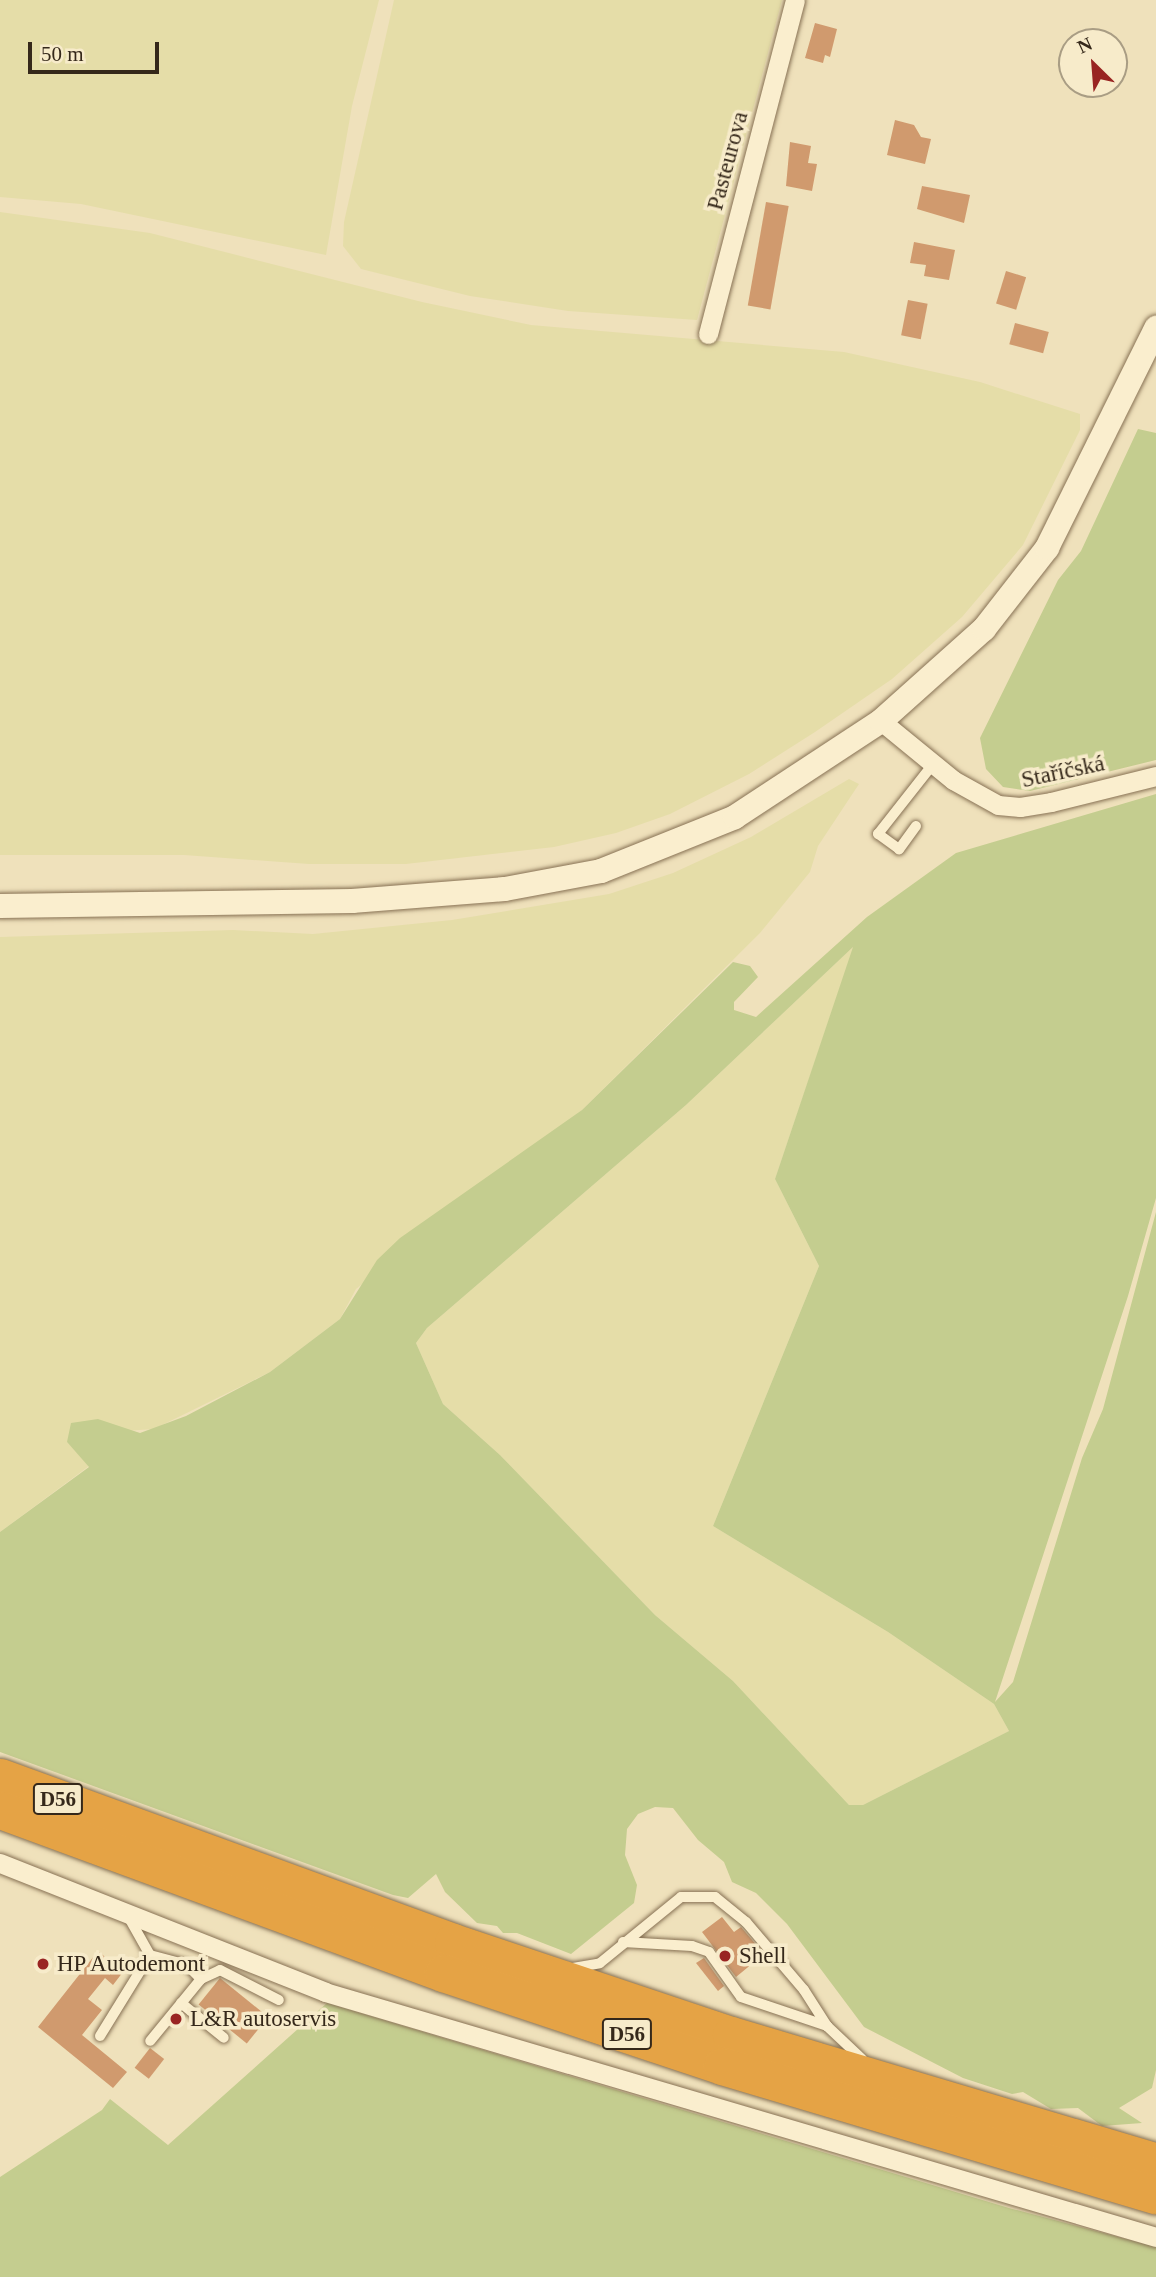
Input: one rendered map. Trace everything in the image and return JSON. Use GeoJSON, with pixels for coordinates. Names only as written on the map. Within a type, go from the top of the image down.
{"type":"FeatureCollection","features":[{"type":"Feature","properties":{"kind":"highway","name":"D56"},"geometry":{"type":"LineString","coordinates":[[0,1777],[453,1942],[731,2035],[1156,2162]]}},
{"type":"Feature","properties":{"kind":"highway","name":"D56"},"geometry":{"type":"LineString","coordinates":[[0,1810],[469,1982],[722,2066],[1156,2195]]}},
{"type":"Feature","properties":{"kind":"street","name":"Pasteurova"},"geometry":{"type":"LineString","coordinates":[[708,334],[795,0]]}},
{"type":"Feature","properties":{"kind":"street"},"geometry":{"type":"LineString","coordinates":[[0,906],[425,898],[601,871],[735,817],[881,722],[984,629],[1048,548],[1156,328]]}},
{"type":"Feature","properties":{"kind":"street","name":"Staříčská"},"geometry":{"type":"LineString","coordinates":[[881,722],[974,795],[1020,807],[1156,776]]}},
{"type":"Feature","properties":{"kind":"street"},"geometry":{"type":"LineString","coordinates":[[0,1863],[326,1993],[1156,2237]]}},
{"type":"Feature","properties":{"kind":"lane"},"geometry":{"type":"LineString","coordinates":[[916,826],[899,849],[878,834],[933,764]]}},
{"type":"Feature","properties":{"kind":"lane"},"geometry":{"type":"LineString","coordinates":[[453,1942],[582,1968],[600,1963],[681,1897],[715,1897],[746,1922],[804,1990],[827,2026],[856,2055],[964,2106]]}},
{"type":"Feature","properties":{"kind":"lane"},"geometry":{"type":"LineString","coordinates":[[127,1912],[150,1955],[187,1965],[201,1979]]}},
{"type":"Feature","properties":{"kind":"lane"},"geometry":{"type":"LineString","coordinates":[[623,1942],[692,1946],[709,1952],[741,1997],[827,2026]]}},
{"type":"Feature","properties":{"kind":"lane"},"geometry":{"type":"LineString","coordinates":[[100,2036],[150,1955]]}},
{"type":"Feature","properties":{"kind":"lane"},"geometry":{"type":"LineString","coordinates":[[150,2040],[201,1979],[220,1970],[279,2000]]}},
{"type":"Feature","properties":{"kind":"lane"},"geometry":{"type":"LineString","coordinates":[[181,2003],[224,2038]]}},
{"type":"Feature","properties":{"kind":"shaded area"},"geometry":{"type":"Polygon","coordinates":[[[0,0],[379,0],[352,106],[326,255],[81,204],[0,197],[0,0]]]}},
{"type":"Feature","properties":{"kind":"shaded area"},"geometry":{"type":"Polygon","coordinates":[[[394,0],[782,0],[697,320],[568,311],[470,296],[361,269],[343,246],[344,222],[394,0]]]}},
{"type":"Feature","properties":{"kind":"shaded area"},"geometry":{"type":"Polygon","coordinates":[[[0,212],[150,233],[422,302],[531,325],[844,352],[980,382],[1080,414],[1080,430],[1023,545],[962,617],[892,679],[815,732],[749,774],[670,814],[616,833],[554,847],[406,864],[309,864],[184,855],[0,855],[0,212]]]}},
{"type":"Feature","properties":{"kind":"shaded area"},"geometry":{"type":"Polygon","coordinates":[[[849,779],[859,784],[818,846],[810,872],[760,933],[582,1110],[356,1289],[340,1319],[270,1372],[154,1429],[124,1431],[98,1419],[67,1442],[89,1466],[0,1532],[0,937],[233,930],[313,934],[452,920],[609,894],[673,873],[751,837],[849,779]]]}},
{"type":"Feature","properties":{"kind":"shaded area"},"geometry":{"type":"Polygon","coordinates":[[[854,946],[775,1179],[819,1266],[713,1526],[888,1632],[994,1704],[1009,1731],[863,1805],[849,1805],[733,1681],[655,1615],[500,1455],[443,1404],[416,1343],[427,1328],[686,1105],[854,946]]]}},
{"type":"Feature","properties":{"kind":"green space"},"geometry":{"type":"Polygon","coordinates":[[[1138,429],[1156,433],[1156,760],[1030,791],[1003,787],[986,769],[980,738],[1058,580],[1081,551],[1138,429]]]}},
{"type":"Feature","properties":{"kind":"green space"},"geometry":{"type":"Polygon","coordinates":[[[1156,794],[1156,1198],[1128,1296],[995,1702],[1013,1682],[1082,1458],[1103,1409],[1156,1212],[1156,2070],[1152,2088],[1119,2108],[1142,2123],[1102,2126],[1078,2108],[1051,2109],[1023,2092],[1012,2094],[963,2078],[864,2027],[787,1924],[756,1893],[732,1882],[724,1862],[698,1840],[673,1808],[655,1807],[638,1814],[627,1829],[625,1855],[637,1885],[634,1903],[571,1954],[517,1933],[503,1933],[497,1926],[477,1923],[445,1892],[436,1874],[408,1898],[393,1895],[0,1752],[0,1532],[89,1467],[67,1442],[71,1423],[98,1419],[140,1433],[186,1416],[270,1372],[340,1319],[377,1260],[400,1238],[582,1110],[733,962],[750,966],[758,977],[734,1002],[734,1010],[756,1017],[867,917],[956,853],[1156,794]],[[853,947],[686,1105],[427,1328],[416,1343],[443,1404],[500,1455],[655,1615],[733,1681],[849,1805],[863,1805],[1009,1731],[994,1704],[888,1632],[713,1526],[819,1266],[775,1179],[853,947]]]}},
{"type":"Feature","properties":{"kind":"green space"},"geometry":{"type":"Polygon","coordinates":[[[327,2003],[1009,2208],[1156,2247],[1156,2277],[0,2277],[0,2177],[102,2110],[110,2099],[168,2145],[327,2003]]]}},
{"type":"Feature","properties":{"kind":"building"},"geometry":{"type":"Polygon","coordinates":[[[815,23],[837,29],[830,57],[825,55],[823,63],[805,58],[815,23]]]}},
{"type":"Feature","properties":{"kind":"building"},"geometry":{"type":"Polygon","coordinates":[[[895,120],[914,125],[921,137],[931,139],[925,164],[887,155],[895,120]]]}},
{"type":"Feature","properties":{"kind":"building"},"geometry":{"type":"Polygon","coordinates":[[[790,142],[811,146],[808,163],[817,164],[812,191],[786,186],[790,142]]]}},
{"type":"Feature","properties":{"kind":"building"},"geometry":{"type":"Polygon","coordinates":[[[922,186],[970,195],[964,223],[917,209],[922,186]]]}},
{"type":"Feature","properties":{"kind":"building"},"geometry":{"type":"Polygon","coordinates":[[[766,202],[789,206],[770,309],[748,305],[766,202]]]}},
{"type":"Feature","properties":{"kind":"building"},"geometry":{"type":"Polygon","coordinates":[[[914,242],[955,250],[949,280],[924,276],[926,265],[910,263],[914,242]]]}},
{"type":"Feature","properties":{"kind":"building"},"geometry":{"type":"Polygon","coordinates":[[[1006,271],[1026,277],[1016,310],[996,304],[1006,271]]]}},
{"type":"Feature","properties":{"kind":"building"},"geometry":{"type":"Polygon","coordinates":[[[908,300],[928,304],[921,339],[901,335],[908,300]]]}},
{"type":"Feature","properties":{"kind":"building"},"geometry":{"type":"Polygon","coordinates":[[[1015,323],[1049,332],[1043,353],[1009,344],[1015,323]]]}},
{"type":"Feature","properties":{"kind":"building"},"geometry":{"type":"Polygon","coordinates":[[[722,1917],[734,1932],[741,1927],[764,1954],[736,1977],[702,1932],[722,1917]]]}},
{"type":"Feature","properties":{"kind":"building"},"geometry":{"type":"Polygon","coordinates":[[[98,1951],[123,1972],[113,1985],[105,1978],[88,1999],[102,2010],[82,2035],[127,2072],[113,2088],[38,2027],[98,1951]]]}},
{"type":"Feature","properties":{"kind":"building"},"geometry":{"type":"Polygon","coordinates":[[[704,1958],[724,1986],[718,1991],[696,1963],[704,1958]]]}},
{"type":"Feature","properties":{"kind":"building"},"geometry":{"type":"Polygon","coordinates":[[[220,1978],[268,2017],[247,2043],[199,2004],[220,1978]]]}},
{"type":"Feature","properties":{"kind":"building"},"geometry":{"type":"Polygon","coordinates":[[[150,2048],[164,2059],[149,2079],[135,2068],[150,2048]]]}},
{"type":"Feature","properties":{"kind":"place","name":"Shell"},"geometry":{"type":"Point","coordinates":[725,1956]}},
{"type":"Feature","properties":{"kind":"place","name":"HP Autodemont"},"geometry":{"type":"Point","coordinates":[43,1964]}},
{"type":"Feature","properties":{"kind":"place","name":"L&R autoservis"},"geometry":{"type":"Point","coordinates":[176,2019]}}]}
